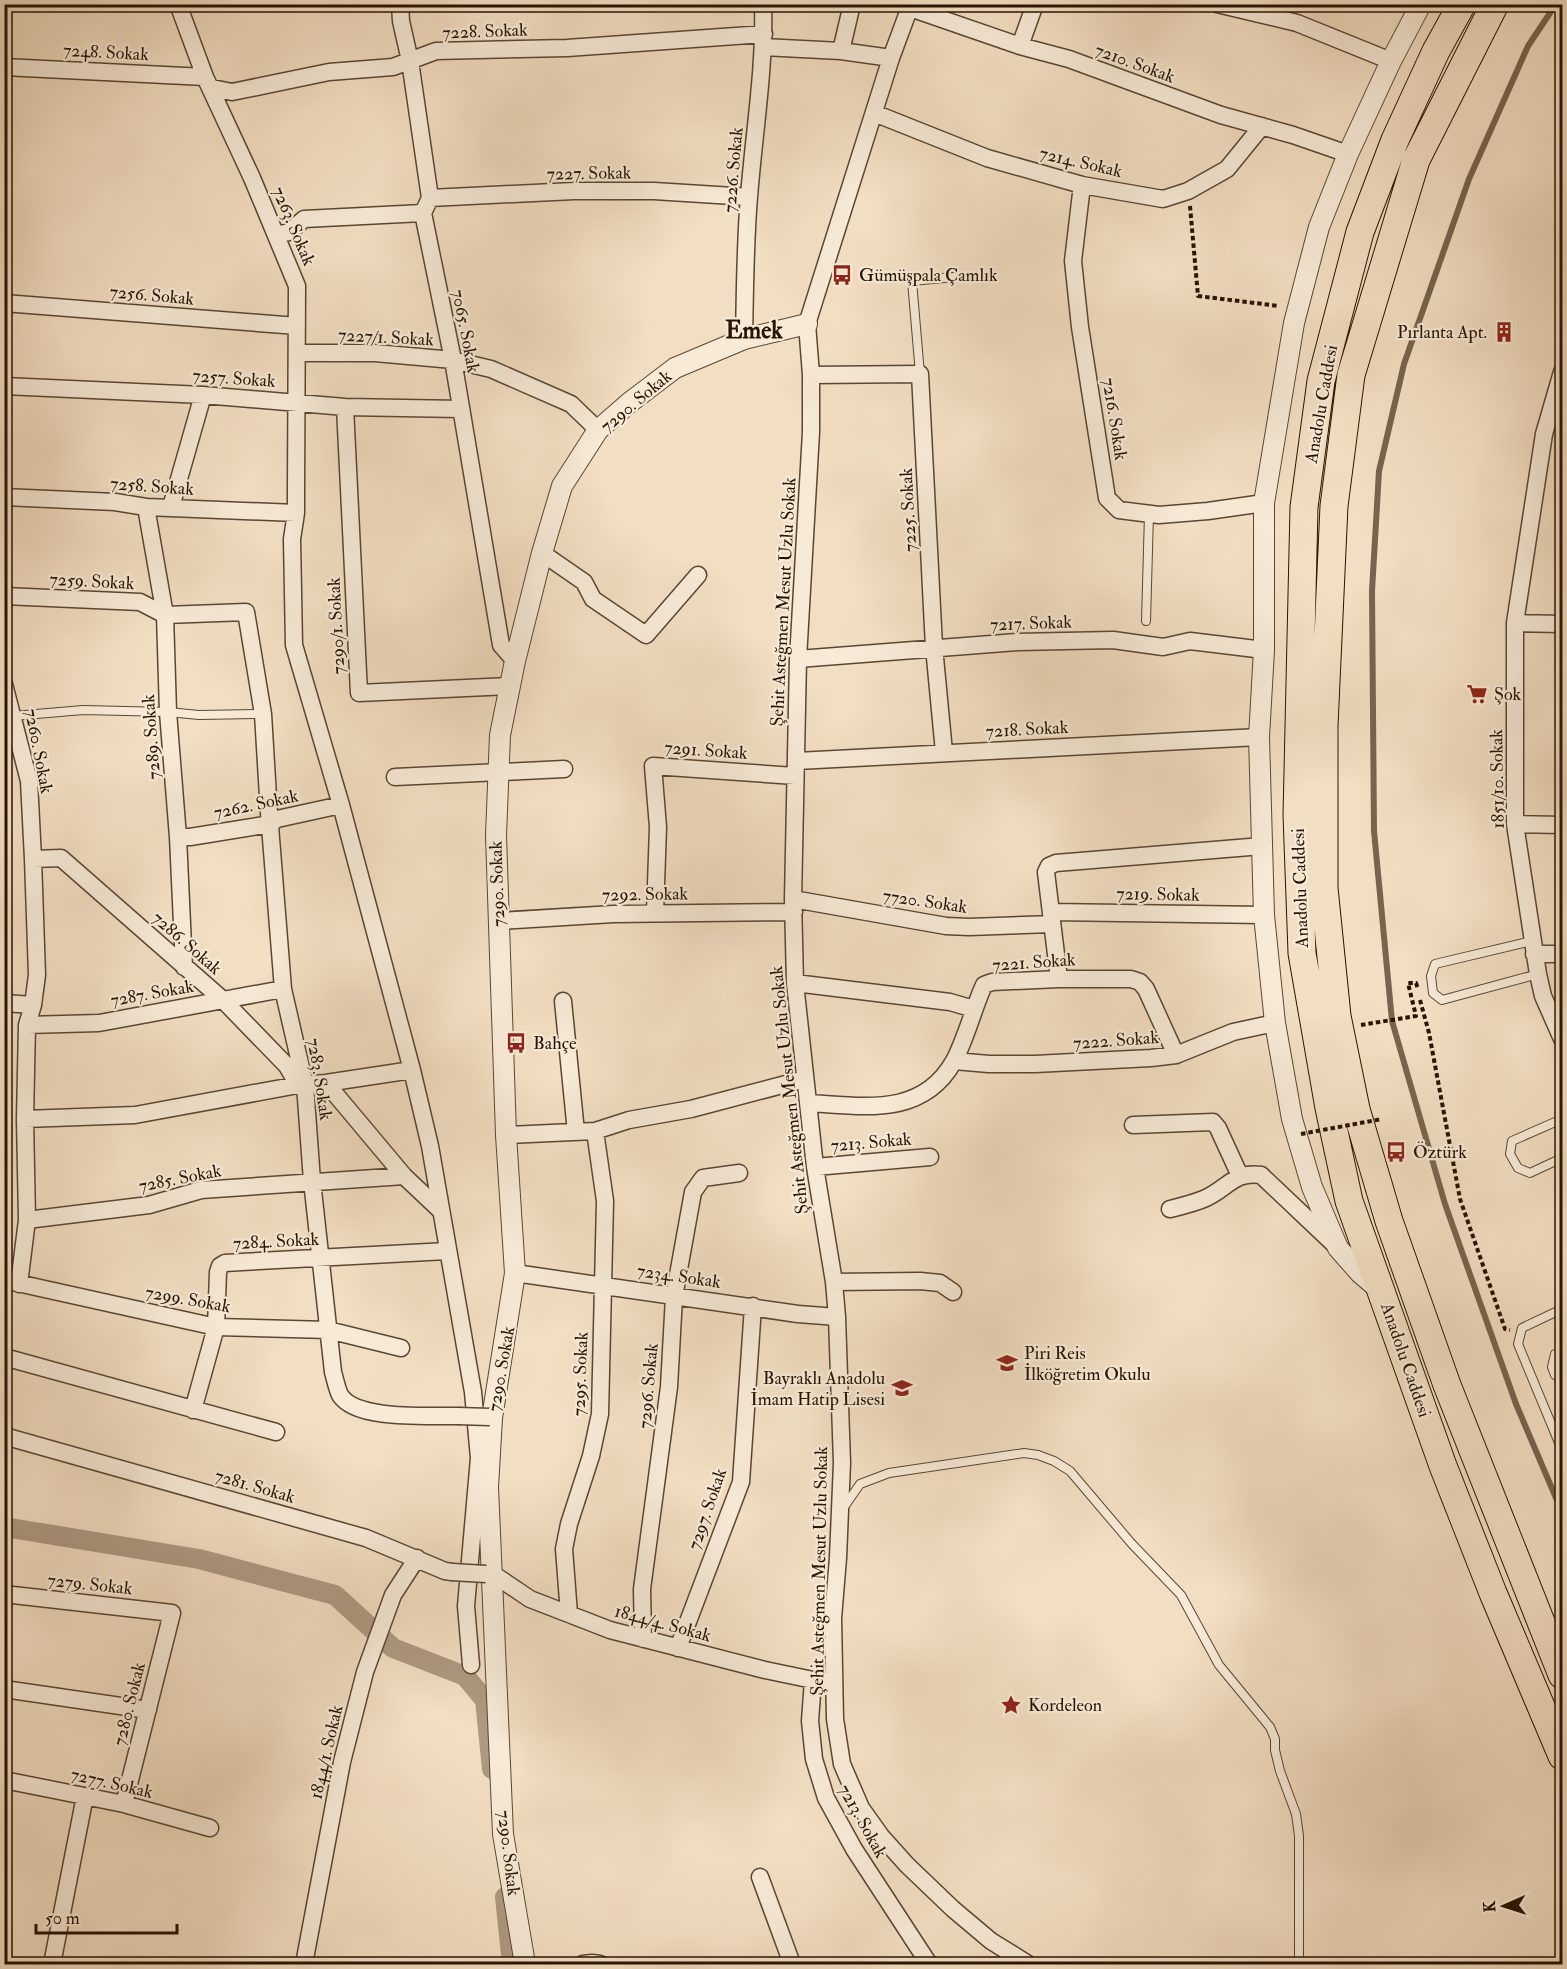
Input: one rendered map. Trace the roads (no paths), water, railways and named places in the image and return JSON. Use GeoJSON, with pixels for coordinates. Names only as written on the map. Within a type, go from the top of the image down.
{"type":"FeatureCollection","features":[{"type":"Feature","properties":{"kind":"highway","name":"Anadolu Caddesi"},"geometry":{"type":"LineString","coordinates":[[1461,4],[1436,51],[1395,140],[1360,232],[1321,381],[1304,507],[1297,815],[1302,954],[1329,1108],[1349,1201],[1443,1466],[1493,1593],[1563,1756]]}},
{"type":"Feature","properties":{"kind":"highway","name":"Anadolu Caddesi"},"geometry":{"type":"LineString","coordinates":[[1495,4],[1416,160],[1351,375],[1334,506],[1324,726],[1324,888],[1337,1016],[1356,1109],[1386,1210],[1446,1385],[1563,1675]]}},
{"type":"Feature","properties":{"kind":"street","name":"7263. Sokak"},"geometry":{"type":"LineString","coordinates":[[178,4],[297,286],[296,513],[292,539],[294,645],[341,806],[412,1070],[430,1146],[473,1392],[479,1458],[466,1606],[471,1665]]}},
{"type":"Feature","properties":{"kind":"street"},"geometry":{"type":"LineString","coordinates":[[276,235],[289,232],[304,219],[423,213],[430,198],[400,4]]}},
{"type":"Feature","properties":{"kind":"street","name":"7226. Sokak"},"geometry":{"type":"LineString","coordinates":[[744,339],[749,197],[758,112],[763,4]]}},
{"type":"Feature","properties":{"kind":"street"},"geometry":{"type":"LineString","coordinates":[[842,51],[852,4]]}},
{"type":"Feature","properties":{"kind":"street"},"geometry":{"type":"LineString","coordinates":[[1020,46],[1035,4]]}},
{"type":"Feature","properties":{"kind":"street"},"geometry":{"type":"LineString","coordinates":[[1217,4],[1297,23],[1391,61]]}},
{"type":"Feature","properties":{"kind":"street"},"geometry":{"type":"LineString","coordinates":[[1338,1248],[1312,1187],[1292,1119],[1275,1023],[1264,915],[1259,737],[1264,650],[1264,503],[1298,309],[1319,227],[1348,154],[1391,61],[1421,4]]}},
{"type":"Feature","properties":{"kind":"street","name":"7210. Sokak"},"geometry":{"type":"LineString","coordinates":[[911,6],[1020,46],[1069,59],[1221,115],[1348,154]]}},
{"type":"Feature","properties":{"kind":"street","name":"Şehit Asteğmen Mesut Uzlu Sokak"},"geometry":{"type":"LineString","coordinates":[[911,6],[891,58],[807,324],[811,375],[811,432],[798,659],[793,906],[795,983],[814,1167],[834,1282],[837,1317],[842,1462],[833,1618],[835,1719],[842,1764],[861,1808],[881,1836],[907,1865],[953,1909],[991,1941],[1028,1965]]}},
{"type":"Feature","properties":{"kind":"street","name":"7228. Sokak"},"geometry":{"type":"LineString","coordinates":[[209,82],[231,92],[329,72],[393,68],[436,51],[763,40],[891,58]]}},
{"type":"Feature","properties":{"kind":"street","name":"7248. Sokak"},"geometry":{"type":"LineString","coordinates":[[4,67],[209,82]]}},
{"type":"Feature","properties":{"kind":"street","name":"7214. Sokak"},"geometry":{"type":"LineString","coordinates":[[874,113],[987,158],[1082,185],[1163,199],[1188,192],[1227,169],[1262,126]]}},
{"type":"Feature","properties":{"kind":"street","name":"7216. Sokak"},"geometry":{"type":"LineString","coordinates":[[1082,185],[1073,261],[1080,327],[1107,498],[1119,510],[1159,515],[1208,512],[1264,503]]}},
{"type":"Feature","properties":{"kind":"street","name":"7227. Sokak"},"geometry":{"type":"LineString","coordinates":[[430,198],[574,191],[642,191],[749,197]]}},
{"type":"Feature","properties":{"kind":"street","name":"7065. Sokak"},"geometry":{"type":"LineString","coordinates":[[423,213],[453,360],[501,645],[515,661]]}},
{"type":"Feature","properties":{"kind":"street","name":"7256. Sokak"},"geometry":{"type":"LineString","coordinates":[[4,303],[297,326]]}},
{"type":"Feature","properties":{"kind":"street","name":"7290. Sokak"},"geometry":{"type":"LineString","coordinates":[[525,1965],[504,1834],[489,1574],[488,1487],[491,1418],[515,1273],[506,1135],[498,921],[496,835],[500,735],[515,661],[562,486],[598,430],[675,368],[744,339],[807,324]]}},
{"type":"Feature","properties":{"kind":"street","name":"7227/1. Sokak"},"geometry":{"type":"LineString","coordinates":[[297,353],[375,353],[453,360],[490,369],[571,404],[598,430]]}},
{"type":"Feature","properties":{"kind":"street","name":"1851/10. Sokak"},"geometry":{"type":"LineString","coordinates":[[1563,372],[1544,434],[1515,623],[1515,824],[1538,974],[1543,996],[1563,1039]]}},
{"type":"Feature","properties":{"kind":"street"},"geometry":{"type":"LineString","coordinates":[[811,375],[920,374]]}},
{"type":"Feature","properties":{"kind":"street","name":"7225. Sokak"},"geometry":{"type":"LineString","coordinates":[[920,374],[934,647],[944,752]]}},
{"type":"Feature","properties":{"kind":"street","name":"7257. Sokak"},"geometry":{"type":"LineString","coordinates":[[4,386],[203,395],[345,407],[461,409]]}},
{"type":"Feature","properties":{"kind":"street"},"geometry":{"type":"LineString","coordinates":[[171,507],[203,395]]}},
{"type":"Feature","properties":{"kind":"street","name":"7290/1. Sokak"},"geometry":{"type":"LineString","coordinates":[[345,407],[359,693],[509,686]]}},
{"type":"Feature","properties":{"kind":"street","name":"7258. Sokak"},"geometry":{"type":"LineString","coordinates":[[4,497],[115,501],[146,507],[296,513]]}},
{"type":"Feature","properties":{"kind":"street","name":"7289. Sokak"},"geometry":{"type":"LineString","coordinates":[[146,507],[165,615],[168,712],[178,837],[184,967]]}},
{"type":"Feature","properties":{"kind":"street"},"geometry":{"type":"LineString","coordinates":[[542,554],[584,582],[593,599],[646,635],[698,574]]}},
{"type":"Feature","properties":{"kind":"street","name":"7259. Sokak"},"geometry":{"type":"LineString","coordinates":[[4,596],[140,602],[165,615],[246,612]]}},
{"type":"Feature","properties":{"kind":"street","name":"7283. Sokak"},"geometry":{"type":"LineString","coordinates":[[246,612],[263,714],[283,989],[301,1085],[333,1372],[340,1396],[353,1406],[372,1413],[491,1418]]}},
{"type":"Feature","properties":{"kind":"street"},"geometry":{"type":"LineString","coordinates":[[1515,623],[1563,624]]}},
{"type":"Feature","properties":{"kind":"street","name":"7217. Sokak"},"geometry":{"type":"LineString","coordinates":[[798,659],[934,647],[1113,640],[1163,647],[1190,641],[1264,650]]}},
{"type":"Feature","properties":{"kind":"street","name":"7260. Sokak"},"geometry":{"type":"LineString","coordinates":[[5,684],[29,781],[33,859],[37,975],[33,1005],[27,1025],[25,1119],[27,1220]]}},
{"type":"Feature","properties":{"kind":"street","name":"7218. Sokak"},"geometry":{"type":"LineString","coordinates":[[796,768],[944,752],[1259,737]]}},
{"type":"Feature","properties":{"kind":"street","name":"7291. Sokak"},"geometry":{"type":"LineString","coordinates":[[655,913],[658,826],[653,766],[796,768]]}},
{"type":"Feature","properties":{"kind":"street"},"geometry":{"type":"LineString","coordinates":[[395,777],[564,769]]}},
{"type":"Feature","properties":{"kind":"street","name":"7262. Sokak"},"geometry":{"type":"LineString","coordinates":[[178,837],[270,824],[277,819],[341,806]]}},
{"type":"Feature","properties":{"kind":"street"},"geometry":{"type":"LineString","coordinates":[[1515,824],[1563,825]]}},
{"type":"Feature","properties":{"kind":"street"},"geometry":{"type":"LineString","coordinates":[[1059,979],[1046,872],[1049,866],[1056,862],[1262,846]]}},
{"type":"Feature","properties":{"kind":"street","name":"7286. Sokak"},"geometry":{"type":"LineString","coordinates":[[33,859],[61,858],[223,1000],[287,1066],[301,1085]]}},
{"type":"Feature","properties":{"kind":"street","name":"7292. Sokak"},"geometry":{"type":"LineString","coordinates":[[498,921],[793,906]]}},
{"type":"Feature","properties":{"kind":"street","name":"7720. Sokak"},"geometry":{"type":"LineString","coordinates":[[793,906],[946,926],[969,927],[1052,918]]}},
{"type":"Feature","properties":{"kind":"street","name":"7219. Sokak"},"geometry":{"type":"LineString","coordinates":[[1052,918],[1264,915]]}},
{"type":"Feature","properties":{"kind":"street"},"geometry":{"type":"LineString","coordinates":[[1533,948],[1563,954]]}},
{"type":"Feature","properties":{"kind":"street","name":"7221. Sokak"},"geometry":{"type":"LineString","coordinates":[[808,1103],[890,1105],[911,1100],[930,1091],[954,1061],[984,985],[992,982],[1131,978],[1140,982],[1146,989],[1176,1055]]}},
{"type":"Feature","properties":{"kind":"street"},"geometry":{"type":"LineString","coordinates":[[795,983],[950,1002],[974,1009]]}},
{"type":"Feature","properties":{"kind":"street","name":"7287. Sokak"},"geometry":{"type":"LineString","coordinates":[[27,1025],[99,1023],[283,989]]}},
{"type":"Feature","properties":{"kind":"street"},"geometry":{"type":"LineString","coordinates":[[563,1001],[576,1132]]}},
{"type":"Feature","properties":{"kind":"street"},"geometry":{"type":"LineString","coordinates":[[4,1003],[33,1005]]}},
{"type":"Feature","properties":{"kind":"street","name":"7222. Sokak"},"geometry":{"type":"LineString","coordinates":[[954,1061],[1035,1064],[1151,1058],[1176,1055],[1233,1032],[1275,1023]]}},
{"type":"Feature","properties":{"kind":"street"},"geometry":{"type":"LineString","coordinates":[[25,1119],[135,1115],[301,1085],[412,1070]]}},
{"type":"Feature","properties":{"kind":"street"},"geometry":{"type":"LineString","coordinates":[[506,1135],[595,1131],[629,1120],[691,1109],[805,1079]]}},
{"type":"Feature","properties":{"kind":"street"},"geometry":{"type":"LineString","coordinates":[[326,1083],[404,1176],[440,1210]]}},
{"type":"Feature","properties":{"kind":"street"},"geometry":{"type":"LineString","coordinates":[[1133,1125],[1213,1122],[1240,1176]]}},
{"type":"Feature","properties":{"kind":"street","name":"7295. Sokak"},"geometry":{"type":"LineString","coordinates":[[569,1614],[564,1550],[569,1524],[591,1456],[600,1414],[605,1201],[595,1131]]}},
{"type":"Feature","properties":{"kind":"street","name":"7213. Sokak"},"geometry":{"type":"LineString","coordinates":[[814,1167],[930,1157]]}},
{"type":"Feature","properties":{"kind":"street","name":"7296. Sokak"},"geometry":{"type":"LineString","coordinates":[[643,1639],[642,1589],[669,1387],[674,1297],[693,1192],[703,1178],[739,1173]]}},
{"type":"Feature","properties":{"kind":"street"},"geometry":{"type":"LineString","coordinates":[[1170,1209],[1206,1198],[1240,1176],[1261,1175],[1338,1248],[1360,1274],[1382,1292]]}},
{"type":"Feature","properties":{"kind":"street","name":"7285. Sokak"},"geometry":{"type":"LineString","coordinates":[[27,1220],[149,1205],[201,1190],[404,1176]]}},
{"type":"Feature","properties":{"kind":"street"},"geometry":{"type":"LineString","coordinates":[[12,1282],[27,1220]]}},
{"type":"Feature","properties":{"kind":"street","name":"7284. Sokak"},"geometry":{"type":"LineString","coordinates":[[193,1410],[216,1327],[220,1266],[225,1263],[447,1251]]}},
{"type":"Feature","properties":{"kind":"street","name":"7234. Sokak"},"geometry":{"type":"LineString","coordinates":[[515,1273],[798,1314],[837,1317]]}},
{"type":"Feature","properties":{"kind":"street"},"geometry":{"type":"LineString","coordinates":[[834,1282],[920,1281],[940,1283],[953,1292]]}},
{"type":"Feature","properties":{"kind":"street","name":"7299. Sokak"},"geometry":{"type":"LineString","coordinates":[[12,1282],[216,1327],[328,1330],[401,1348]]}},
{"type":"Feature","properties":{"kind":"street","name":"7297. Sokak"},"geometry":{"type":"LineString","coordinates":[[678,1648],[741,1482],[753,1306]]}},
{"type":"Feature","properties":{"kind":"street"},"geometry":{"type":"LineString","coordinates":[[4,1357],[276,1432]]}},
{"type":"Feature","properties":{"kind":"street","name":"7281. Sokak"},"geometry":{"type":"LineString","coordinates":[[4,1436],[366,1538],[445,1571],[489,1574]]}},
{"type":"Feature","properties":{"kind":"street","name":"1844/1. Sokak"},"geometry":{"type":"LineString","coordinates":[[304,1965],[342,1762],[365,1672],[393,1595],[417,1558]]}},
{"type":"Feature","properties":{"kind":"street","name":"1844/4. Sokak"},"geometry":{"type":"LineString","coordinates":[[489,1574],[530,1599],[610,1630],[813,1680],[834,1682]]}},
{"type":"Feature","properties":{"kind":"street","name":"7279. Sokak"},"geometry":{"type":"LineString","coordinates":[[4,1594],[172,1613]]}},
{"type":"Feature","properties":{"kind":"street","name":"7280. Sokak"},"geometry":{"type":"LineString","coordinates":[[124,1804],[172,1613]]}},
{"type":"Feature","properties":{"kind":"street","name":"7213. Sokak"},"geometry":{"type":"LineString","coordinates":[[813,1680],[810,1721],[814,1759],[826,1798],[854,1849],[928,1965]]}},
{"type":"Feature","properties":{"kind":"street"},"geometry":{"type":"LineString","coordinates":[[4,1689],[148,1710]]}},
{"type":"Feature","properties":{"kind":"street","name":"7277. Sokak"},"geometry":{"type":"LineString","coordinates":[[4,1780],[124,1804],[210,1828]]}},
{"type":"Feature","properties":{"kind":"street"},"geometry":{"type":"LineString","coordinates":[[52,1965],[85,1796]]}},
{"type":"Feature","properties":{"kind":"street"},"geometry":{"type":"LineString","coordinates":[[760,1877],[792,1965]]}},
{"type":"Feature","properties":{"kind":"street"},"geometry":{"type":"LineString","coordinates":[[583,1965],[592,1962],[600,1965]]}},
{"type":"Feature","properties":{"kind":"lane"},"geometry":{"type":"LineString","coordinates":[[920,374],[912,281],[954,277]]}},
{"type":"Feature","properties":{"kind":"lane"},"geometry":{"type":"LineString","coordinates":[[1146,621],[1149,513]]}},
{"type":"Feature","properties":{"kind":"lane"},"geometry":{"type":"LineString","coordinates":[[13,716],[83,710],[168,712],[199,716],[263,714]]}},
{"type":"Feature","properties":{"kind":"lane"},"geometry":{"type":"LineString","coordinates":[[1533,948],[1435,964],[1431,976],[1433,993],[1442,1000],[1538,974]]}},
{"type":"Feature","properties":{"kind":"lane"},"geometry":{"type":"LineString","coordinates":[[1563,1119],[1512,1141],[1510,1154],[1518,1168],[1530,1173],[1563,1158]]}},
{"type":"Feature","properties":{"kind":"lane"},"geometry":{"type":"LineString","coordinates":[[1563,1309],[1522,1328],[1518,1344],[1563,1450]]}},
{"type":"Feature","properties":{"kind":"lane"},"geometry":{"type":"LineString","coordinates":[[1563,1351],[1555,1354],[1552,1367],[1555,1375],[1563,1379]]}},
{"type":"Feature","properties":{"kind":"lane"},"geometry":{"type":"LineString","coordinates":[[840,1513],[860,1484],[889,1473],[1024,1453],[1054,1461],[1070,1471],[1132,1544],[1181,1595],[1218,1665],[1270,1727],[1275,1739],[1280,1771],[1296,1814],[1299,1836],[1299,1965]]}},
{"type":"Feature","properties":{"kind":"waterway"},"geometry":{"type":"LineString","coordinates":[[1556,4],[1528,46],[1469,179],[1404,364],[1379,471],[1372,591],[1374,831],[1392,1021],[1445,1204],[1516,1404],[1562,1512]]}},
{"type":"Feature","properties":{"kind":"waterway"},"geometry":{"type":"LineString","coordinates":[[4,1527],[199,1559],[335,1595],[393,1648],[465,1676],[485,1700],[492,1769]]}},
{"type":"Feature","properties":{"kind":"waterway"},"geometry":{"type":"LineString","coordinates":[[505,1897],[512,1964]]}},
{"type":"Feature","properties":{"kind":"place","name":"Gümüşpala Çamlık"},"geometry":{"type":"Point","coordinates":[842,275]}},
{"type":"Feature","properties":{"kind":"place","name":"Pırlanta Apt."},"geometry":{"type":"Point","coordinates":[1504,332]}},
{"type":"Feature","properties":{"kind":"place","name":"Şok"},"geometry":{"type":"Point","coordinates":[1477,694]}},
{"type":"Feature","properties":{"kind":"place","name":"Bahçe"},"geometry":{"type":"Point","coordinates":[516,1043]}},
{"type":"Feature","properties":{"kind":"place","name":"Öztürk"},"geometry":{"type":"Point","coordinates":[1396,1152]}},
{"type":"Feature","properties":{"kind":"place","name":"Piri Reis İlköğretim Okulu"},"geometry":{"type":"Point","coordinates":[1007,1363]}},
{"type":"Feature","properties":{"kind":"place","name":"Bayraklı Anadolu İmam Hatip Lisesi"},"geometry":{"type":"Point","coordinates":[902,1388]}},
{"type":"Feature","properties":{"kind":"place","name":"Kordeleon"},"geometry":{"type":"Point","coordinates":[1011,1705]}},
{"type":"Feature","properties":{"kind":"district","name":"Emek"},"geometry":{"type":"Point","coordinates":[754,330]}}]}
